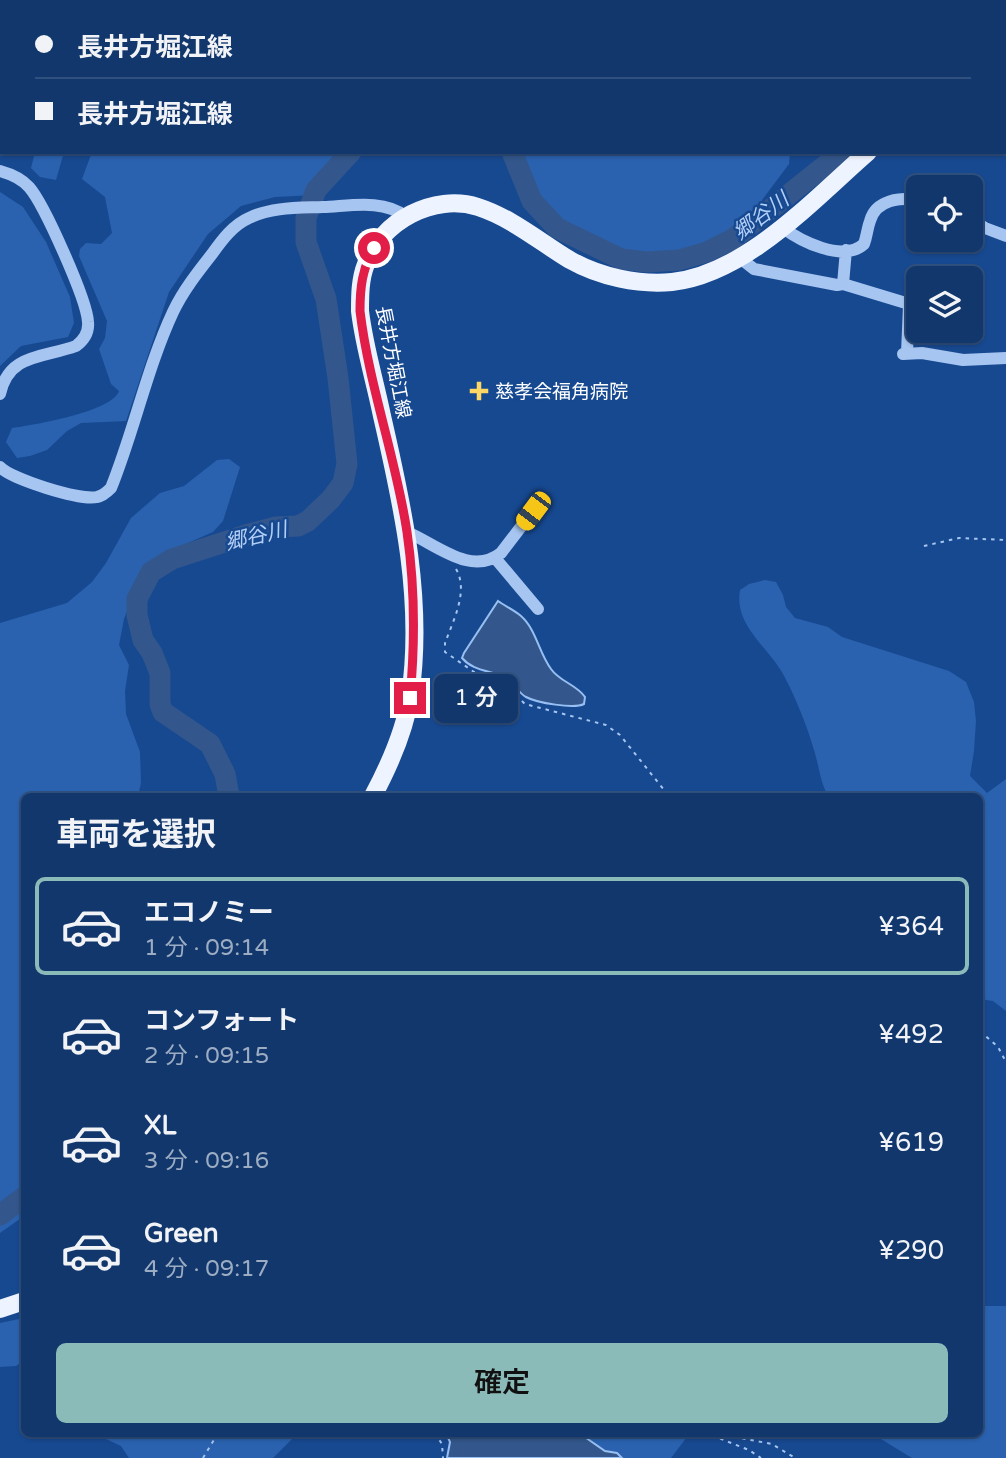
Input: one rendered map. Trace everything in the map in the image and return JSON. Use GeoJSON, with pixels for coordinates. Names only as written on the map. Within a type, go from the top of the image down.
{"type":"FeatureCollection","features":[{"type":"Feature","properties":{"kind":"main road","name":"長井方堀江線"},"geometry":{"type":"LineString","coordinates":[[374,793],[396,746],[410,698],[413,666],[412,591],[407,532],[360,311],[361,281],[366,262],[382,238],[405,216],[429,207],[443,204],[476,206],[511,222],[573,261],[622,279],[674,282],[709,274],[740,258],[782,226],[866,154]]}},
{"type":"Feature","properties":{"kind":"main road"},"geometry":{"type":"LineString","coordinates":[[0,1309],[21,1302]]}},
{"type":"Feature","properties":{"kind":"street"},"geometry":{"type":"LineString","coordinates":[[0,171],[18,177],[41,203],[72,274],[88,324],[82,341],[76,346],[17,365],[8,373],[0,394]]}},
{"type":"Feature","properties":{"kind":"street"},"geometry":{"type":"LineString","coordinates":[[782,226],[794,236],[814,246],[846,250],[864,244],[870,221],[879,206],[906,200]]}},
{"type":"Feature","properties":{"kind":"street"},"geometry":{"type":"LineString","coordinates":[[0,467],[15,477],[78,496],[98,497],[111,488],[161,341],[188,286],[224,239],[241,222],[259,214],[313,208],[382,206],[394,208],[405,216]]}},
{"type":"Feature","properties":{"kind":"street"},"geometry":{"type":"LineString","coordinates":[[983,227],[1006,236]]}},
{"type":"Feature","properties":{"kind":"street"},"geometry":{"type":"LineString","coordinates":[[843,284],[846,250]]}},
{"type":"Feature","properties":{"kind":"street"},"geometry":{"type":"LineString","coordinates":[[740,258],[754,269],[843,284],[906,304]]}},
{"type":"Feature","properties":{"kind":"street"},"geometry":{"type":"LineString","coordinates":[[907,343],[905,353],[963,360],[1006,358]]}},
{"type":"Feature","properties":{"kind":"street"},"geometry":{"type":"LineString","coordinates":[[407,532],[466,561],[480,562],[495,558],[533,511]]}},
{"type":"Feature","properties":{"kind":"street"},"geometry":{"type":"LineString","coordinates":[[495,558],[538,609]]}},
{"type":"Feature","properties":{"kind":"path"},"geometry":{"type":"LineString","coordinates":[[924,545],[959,538],[1006,540]]}},
{"type":"Feature","properties":{"kind":"path"},"geometry":{"type":"LineString","coordinates":[[453,565],[458,573],[461,591],[445,643],[445,652],[474,672],[505,685],[525,704],[606,725],[620,735],[667,793]]}},
{"type":"Feature","properties":{"kind":"path"},"geometry":{"type":"LineString","coordinates":[[983,1034],[998,1047],[1006,1062]]}},
{"type":"Feature","properties":{"kind":"path"},"geometry":{"type":"LineString","coordinates":[[203,1458],[216,1437]]}},
{"type":"Feature","properties":{"kind":"path"},"geometry":{"type":"LineString","coordinates":[[438,1437],[442,1444],[443,1458]]}},
{"type":"Feature","properties":{"kind":"path"},"geometry":{"type":"LineString","coordinates":[[716,1437],[749,1450],[761,1458]]}},
{"type":"Feature","properties":{"kind":"path"},"geometry":{"type":"LineString","coordinates":[[735,1437],[772,1444],[795,1458]]}},
{"type":"Feature","properties":{"kind":"shaded area"},"geometry":{"type":"Polygon","coordinates":[[[32,154],[63,154],[56,180],[40,177],[31,168],[34,156],[32,154]]]}},
{"type":"Feature","properties":{"kind":"shaded area"},"geometry":{"type":"Polygon","coordinates":[[[91,154],[353,154],[336,169],[316,195],[275,197],[241,206],[208,234],[169,292],[126,421],[81,423],[67,431],[47,450],[17,458],[6,442],[12,428],[53,421],[88,411],[113,398],[119,391],[111,384],[99,349],[105,338],[107,321],[79,256],[80,249],[86,243],[101,244],[112,233],[105,197],[82,179],[91,154]]]}},
{"type":"Feature","properties":{"kind":"shaded area"},"geometry":{"type":"Polygon","coordinates":[[[508,154],[790,154],[789,164],[762,200],[765,218],[748,232],[710,252],[669,263],[626,262],[597,255],[543,224],[528,208],[508,154]]]}},
{"type":"Feature","properties":{"kind":"shaded area"},"geometry":{"type":"Polygon","coordinates":[[[0,192],[23,207],[46,242],[70,297],[74,323],[68,337],[21,346],[0,366],[0,192]]]}},
{"type":"Feature","properties":{"kind":"shaded area"},"geometry":{"type":"Polygon","coordinates":[[[229,459],[240,467],[223,521],[213,532],[158,556],[144,568],[124,619],[119,645],[129,665],[125,691],[126,714],[140,752],[139,793],[21,793],[21,1218],[0,1233],[0,623],[67,603],[92,582],[131,518],[160,493],[184,486],[217,460],[229,459]]]}},
{"type":"Feature","properties":{"kind":"shaded area"},"geometry":{"type":"Polygon","coordinates":[[[765,580],[776,582],[786,607],[795,618],[828,627],[842,637],[949,671],[966,682],[974,702],[976,721],[970,776],[987,793],[1006,779],[1006,1011],[993,1001],[983,999],[983,793],[827,793],[808,731],[790,687],[741,613],[740,590],[749,584],[765,580]]]}},
{"type":"Feature","properties":{"kind":"shaded area"},"geometry":{"type":"Polygon","coordinates":[[[498,601],[526,621],[551,669],[585,697],[584,704],[564,706],[531,699],[506,678],[477,668],[462,658],[498,601]]]}},
{"type":"Feature","properties":{"kind":"shaded area"},"geometry":{"type":"Polygon","coordinates":[[[983,1306],[1006,1306],[1006,1458],[912,1458],[878,1437],[983,1437],[983,1306]]]}},
{"type":"Feature","properties":{"kind":"shaded area"},"geometry":{"type":"Polygon","coordinates":[[[21,1319],[21,1362],[16,1366],[0,1367],[0,1323],[21,1319]]]}},
{"type":"Feature","properties":{"kind":"shaded area"},"geometry":{"type":"Polygon","coordinates":[[[102,1437],[292,1437],[273,1458],[129,1458],[121,1446],[102,1437]]]}},
{"type":"Feature","properties":{"kind":"shaded area"},"geometry":{"type":"Polygon","coordinates":[[[448,1437],[585,1437],[605,1451],[617,1453],[622,1458],[447,1458],[450,1442],[448,1437]]]}},
{"type":"Feature","properties":{"kind":"shaded area"},"geometry":{"type":"Polygon","coordinates":[[[585,1437],[687,1437],[671,1458],[622,1458],[617,1453],[605,1451],[585,1437]]]}},
{"type":"Feature","properties":{"kind":"waterway","name":"郷谷川"},"geometry":{"type":"LineString","coordinates":[[228,793],[225,774],[210,744],[163,712],[160,704],[160,673],[143,640],[137,615],[137,599],[151,572],[172,559],[276,527],[298,526],[308,521],[343,483],[347,464],[338,378],[326,299],[306,242],[306,218],[316,190],[349,154]]}},
{"type":"Feature","properties":{"kind":"waterway","name":"郷谷川"},"geometry":{"type":"LineString","coordinates":[[513,154],[532,201],[557,228],[621,259],[647,262],[679,260],[707,252],[733,239],[839,154]]}},
{"type":"Feature","properties":{"kind":"waterway","name":"郷谷川"},"geometry":{"type":"LineString","coordinates":[[0,1215],[21,1199]]}},
{"type":"Feature","properties":{"kind":"place","name":"慈孝会福角病院"},"geometry":{"type":"Point","coordinates":[479,391]}},
{"type":"Feature","properties":{"kind":"route"},"geometry":{"type":"LineString","coordinates":[[374,248],[366,262],[361,281],[360,311],[407,532],[412,591],[413,666],[410,698]]}}]}
